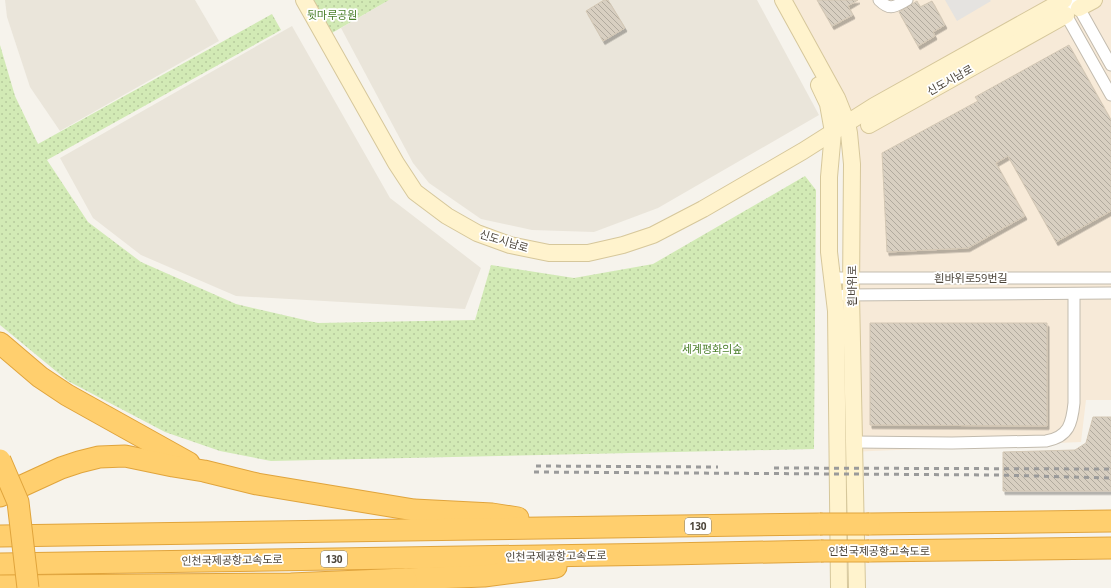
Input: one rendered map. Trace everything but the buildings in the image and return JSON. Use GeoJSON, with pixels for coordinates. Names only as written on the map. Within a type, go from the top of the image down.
{"type":"FeatureCollection","features":[{"type":"Feature","properties":{"kind":"highway"},"geometry":{"type":"LineString","coordinates":[[0,343],[40,377],[67,395],[204,471]]}},
{"type":"Feature","properties":{"kind":"highway"},"geometry":{"type":"LineString","coordinates":[[0,496],[61,468],[79,462],[99,457],[125,456],[204,471],[257,484],[414,510],[492,514],[576,527]]}},
{"type":"Feature","properties":{"kind":"highway"},"geometry":{"type":"LineString","coordinates":[[0,460],[18,502],[28,588]]}},
{"type":"Feature","properties":{"kind":"highway","name":"130"},"geometry":{"type":"LineString","coordinates":[[0,536],[576,527],[1111,521]]}},
{"type":"Feature","properties":{"kind":"highway","name":"인천국제공항고속도로"},"geometry":{"type":"LineString","coordinates":[[0,564],[1111,548]]}},
{"type":"Feature","properties":{"kind":"highway"},"geometry":{"type":"LineString","coordinates":[[0,586],[291,584],[484,576],[667,554]]}},
{"type":"Feature","properties":{"kind":"highway"},"geometry":{"type":"LineString","coordinates":[[374,588],[406,579]]}},
{"type":"Feature","properties":{"kind":"street","name":"신도시남로"},"geometry":{"type":"LineString","coordinates":[[304,0],[392,157],[415,192],[447,216],[477,233],[510,245],[549,253],[588,253],[623,245],[653,235],[703,209],[803,151],[848,128],[874,106],[1069,5],[1094,0]]}},
{"type":"Feature","properties":{"kind":"street","name":"흰바위로"},"geometry":{"type":"LineString","coordinates":[[771,0],[828,104],[833,136],[829,177],[829,252],[836,319],[840,588]]}},
{"type":"Feature","properties":{"kind":"street","name":"흰바위로"},"geometry":{"type":"LineString","coordinates":[[783,0],[838,98],[848,128],[852,164],[852,294],[857,588]]}},
{"type":"Feature","properties":{"kind":"street"},"geometry":{"type":"LineString","coordinates":[[879,0],[892,8],[902,3]]}},
{"type":"Feature","properties":{"kind":"street","name":"신도시남로"},"geometry":{"type":"LineString","coordinates":[[848,128],[869,125],[1069,5]]}},
{"type":"Feature","properties":{"kind":"street"},"geometry":{"type":"LineString","coordinates":[[1069,5],[1111,65]]}},
{"type":"Feature","properties":{"kind":"street"},"geometry":{"type":"LineString","coordinates":[[1069,5],[1111,95]]}},
{"type":"Feature","properties":{"kind":"street","name":"흰바위로59번길"},"geometry":{"type":"LineString","coordinates":[[831,278],[1111,278]]}},
{"type":"Feature","properties":{"kind":"street","name":"흰바위로59번길"},"geometry":{"type":"LineString","coordinates":[[834,296],[852,294],[1111,293]]}},
{"type":"Feature","properties":{"kind":"street"},"geometry":{"type":"LineString","coordinates":[[854,442],[952,443],[1046,441],[1053,440],[1066,432],[1072,418],[1074,403],[1074,294]]}},
{"type":"Feature","properties":{"kind":"shaded area"},"geometry":{"type":"Polygon","coordinates":[[[5,0],[195,0],[219,41],[60,131],[30,87],[7,17],[5,0]]]}},
{"type":"Feature","properties":{"kind":"shaded area"},"geometry":{"type":"Polygon","coordinates":[[[389,0],[757,0],[819,115],[658,208],[594,232],[532,230],[481,219],[429,183],[413,163],[341,28],[389,0]]]}},
{"type":"Feature","properties":{"kind":"shaded area"},"geometry":{"type":"Polygon","coordinates":[[[791,0],[1111,0],[1111,400],[1086,400],[1081,442],[849,452],[845,100],[791,0]]]}},
{"type":"Feature","properties":{"kind":"shaded area"},"geometry":{"type":"Polygon","coordinates":[[[945,0],[990,0],[991,1],[957,21],[945,0]]]}},
{"type":"Feature","properties":{"kind":"shaded area"},"geometry":{"type":"Polygon","coordinates":[[[292,26],[390,198],[481,268],[465,309],[236,296],[141,255],[93,218],[60,158],[292,26]]]}},
{"type":"Feature","properties":{"kind":"green space","name":"뒷마루공원"},"geometry":{"type":"Polygon","coordinates":[[[304,0],[389,0],[325,37],[304,0]]]}},
{"type":"Feature","properties":{"kind":"green space","name":"세계평화의숲"},"geometry":{"type":"Polygon","coordinates":[[[272,14],[281,30],[47,160],[88,222],[141,262],[236,304],[318,323],[475,320],[491,265],[574,278],[653,264],[805,176],[816,190],[814,449],[271,461],[220,451],[165,432],[68,381],[0,325],[0,45],[15,96],[38,144],[272,14]]]}},
{"type":"Feature","properties":{"kind":"railway"},"geometry":{"type":"LineString","coordinates":[[536,466],[718,467]]}},
{"type":"Feature","properties":{"kind":"railway"},"geometry":{"type":"LineString","coordinates":[[774,468],[1111,469]]}},
{"type":"Feature","properties":{"kind":"railway"},"geometry":{"type":"LineString","coordinates":[[534,472],[996,475],[1111,478]]}}]}
